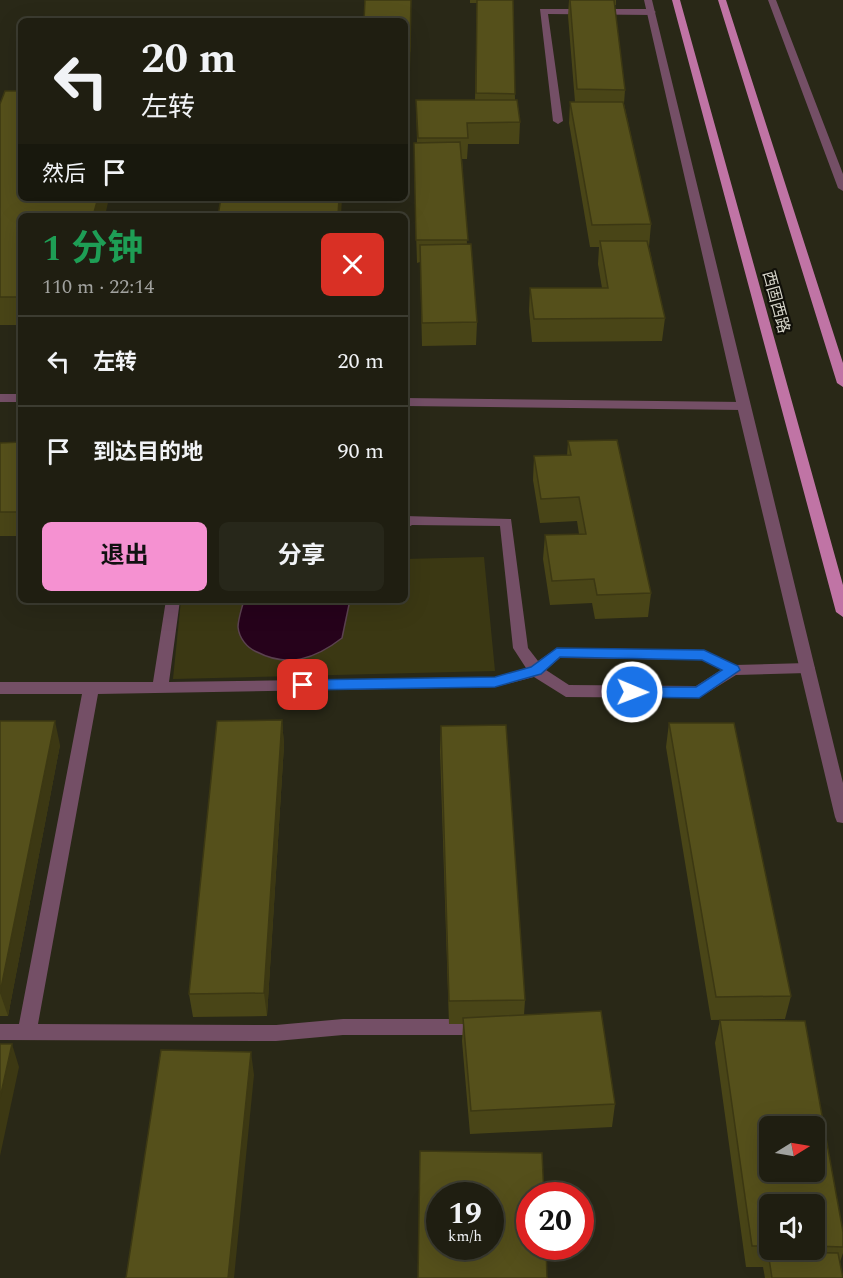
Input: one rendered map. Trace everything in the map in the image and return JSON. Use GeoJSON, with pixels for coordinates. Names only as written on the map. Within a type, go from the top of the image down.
{"type":"FeatureCollection","features":[{"type":"Feature","properties":{"kind":"main road","name":"西固西路"},"geometry":{"type":"LineString","coordinates":[[676,0],[843,612]]}},
{"type":"Feature","properties":{"kind":"main road","name":"西固西路"},"geometry":{"type":"LineString","coordinates":[[722,0],[843,383]]}},
{"type":"Feature","properties":{"kind":"street"},"geometry":{"type":"LineString","coordinates":[[772,0],[843,188]]}},
{"type":"Feature","properties":{"kind":"street"},"geometry":{"type":"LineString","coordinates":[[558,122],[543,11],[649,6],[843,817]]}},
{"type":"Feature","properties":{"kind":"street"},"geometry":{"type":"LineString","coordinates":[[0,398],[18,398]]}},
{"type":"Feature","properties":{"kind":"street"},"geometry":{"type":"LineString","coordinates":[[408,402],[743,406]]}},
{"type":"Feature","properties":{"kind":"street"},"geometry":{"type":"LineString","coordinates":[[408,520],[506,522],[520,648],[536,670],[566,691],[699,693],[733,670]]}},
{"type":"Feature","properties":{"kind":"street"},"geometry":{"type":"LineString","coordinates":[[160,688],[173,603]]}},
{"type":"Feature","properties":{"kind":"street"},"geometry":{"type":"LineString","coordinates":[[0,687],[160,688],[495,682],[536,670],[557,652],[704,655],[733,670],[807,668]]}},
{"type":"Feature","properties":{"kind":"street"},"geometry":{"type":"LineString","coordinates":[[27,1032],[90,688]]}},
{"type":"Feature","properties":{"kind":"street"},"geometry":{"type":"LineString","coordinates":[[0,1032],[276,1033],[344,1027],[498,1027]]}},
{"type":"Feature","properties":{"kind":"shaded area"},"geometry":{"type":"Polygon","coordinates":[[[484,557],[495,671],[173,679],[181,603],[408,603],[408,559],[484,557]]]}},
{"type":"Feature","properties":{"kind":"shaded area"},"geometry":{"type":"Polygon","coordinates":[[[243,603],[349,603],[342,638],[322,651],[301,659],[280,660],[250,648],[240,635],[239,617],[243,603]]]}},
{"type":"Feature","properties":{"kind":"building"},"geometry":{"type":"Polygon","coordinates":[[[365,0],[411,0],[410,51],[408,51],[408,18],[364,18],[365,0]]]}},
{"type":"Feature","properties":{"kind":"building"},"geometry":{"type":"Polygon","coordinates":[[[477,0],[513,0],[515,94],[476,93],[477,0]]]}},
{"type":"Feature","properties":{"kind":"building"},"geometry":{"type":"Polygon","coordinates":[[[570,0],[614,0],[625,90],[577,89],[570,0]]]}},
{"type":"Feature","properties":{"kind":"building"},"geometry":{"type":"Polygon","coordinates":[[[5,91],[18,91],[18,201],[97,201],[94,213],[18,213],[18,297],[0,297],[0,104],[5,91]]]}},
{"type":"Feature","properties":{"kind":"building"},"geometry":{"type":"Polygon","coordinates":[[[416,100],[517,100],[520,122],[467,123],[468,138],[418,138],[416,100]]]}},
{"type":"Feature","properties":{"kind":"building"},"geometry":{"type":"Polygon","coordinates":[[[570,102],[623,102],[651,224],[592,225],[570,102]]]}},
{"type":"Feature","properties":{"kind":"building"},"geometry":{"type":"Polygon","coordinates":[[[460,142],[468,240],[416,240],[414,143],[460,142]]]}},
{"type":"Feature","properties":{"kind":"building"},"geometry":{"type":"Polygon","coordinates":[[[220,201],[339,201],[338,213],[218,213],[220,201]]]}},
{"type":"Feature","properties":{"kind":"building"},"geometry":{"type":"Polygon","coordinates":[[[600,241],[647,241],[665,318],[534,319],[530,288],[608,288],[600,241]]]}},
{"type":"Feature","properties":{"kind":"building"},"geometry":{"type":"Polygon","coordinates":[[[471,244],[477,322],[422,323],[420,245],[471,244]]]}},
{"type":"Feature","properties":{"kind":"building"},"geometry":{"type":"Polygon","coordinates":[[[617,440],[651,593],[597,595],[594,579],[552,581],[545,535],[586,534],[579,497],[541,499],[534,456],[571,455],[568,441],[617,440]]]}},
{"type":"Feature","properties":{"kind":"building"},"geometry":{"type":"Polygon","coordinates":[[[18,442],[18,512],[0,512],[0,443],[18,442]]]}},
{"type":"Feature","properties":{"kind":"building"},"geometry":{"type":"Polygon","coordinates":[[[282,720],[264,993],[189,994],[217,721],[282,720]]]}},
{"type":"Feature","properties":{"kind":"building"},"geometry":{"type":"Polygon","coordinates":[[[0,721],[55,721],[0,993],[0,721]]]}},
{"type":"Feature","properties":{"kind":"building"},"geometry":{"type":"Polygon","coordinates":[[[669,723],[734,723],[791,996],[716,997],[669,723]]]}},
{"type":"Feature","properties":{"kind":"building"},"geometry":{"type":"Polygon","coordinates":[[[506,725],[525,1000],[449,1001],[441,726],[506,725]]]}},
{"type":"Feature","properties":{"kind":"building"},"geometry":{"type":"Polygon","coordinates":[[[601,1011],[615,1104],[471,1111],[463,1018],[601,1011]]]}},
{"type":"Feature","properties":{"kind":"building"},"geometry":{"type":"Polygon","coordinates":[[[720,1020],[805,1021],[822,1116],[759,1116],[759,1182],[825,1182],[825,1132],[843,1232],[843,1247],[825,1246],[825,1194],[759,1194],[759,1246],[752,1246],[720,1020]]]}},
{"type":"Feature","properties":{"kind":"building"},"geometry":{"type":"Polygon","coordinates":[[[0,1044],[12,1044],[0,1098],[0,1044]]]}},
{"type":"Feature","properties":{"kind":"building"},"geometry":{"type":"Polygon","coordinates":[[[161,1050],[251,1052],[228,1278],[126,1278],[161,1050]]]}},
{"type":"Feature","properties":{"kind":"building"},"geometry":{"type":"Polygon","coordinates":[[[420,1151],[542,1153],[543,1182],[516,1182],[516,1260],[546,1260],[547,1278],[418,1278],[420,1151]]]}},
{"type":"Feature","properties":{"kind":"building"},"geometry":{"type":"Polygon","coordinates":[[[825,1253],[838,1253],[843,1278],[772,1278],[769,1260],[825,1260],[825,1253]]]}},
{"type":"Feature","properties":{"kind":"route"},"geometry":{"type":"LineString","coordinates":[[303,685],[495,682],[536,670],[557,652],[704,655],[733,670],[699,693],[632,692]]}}]}
